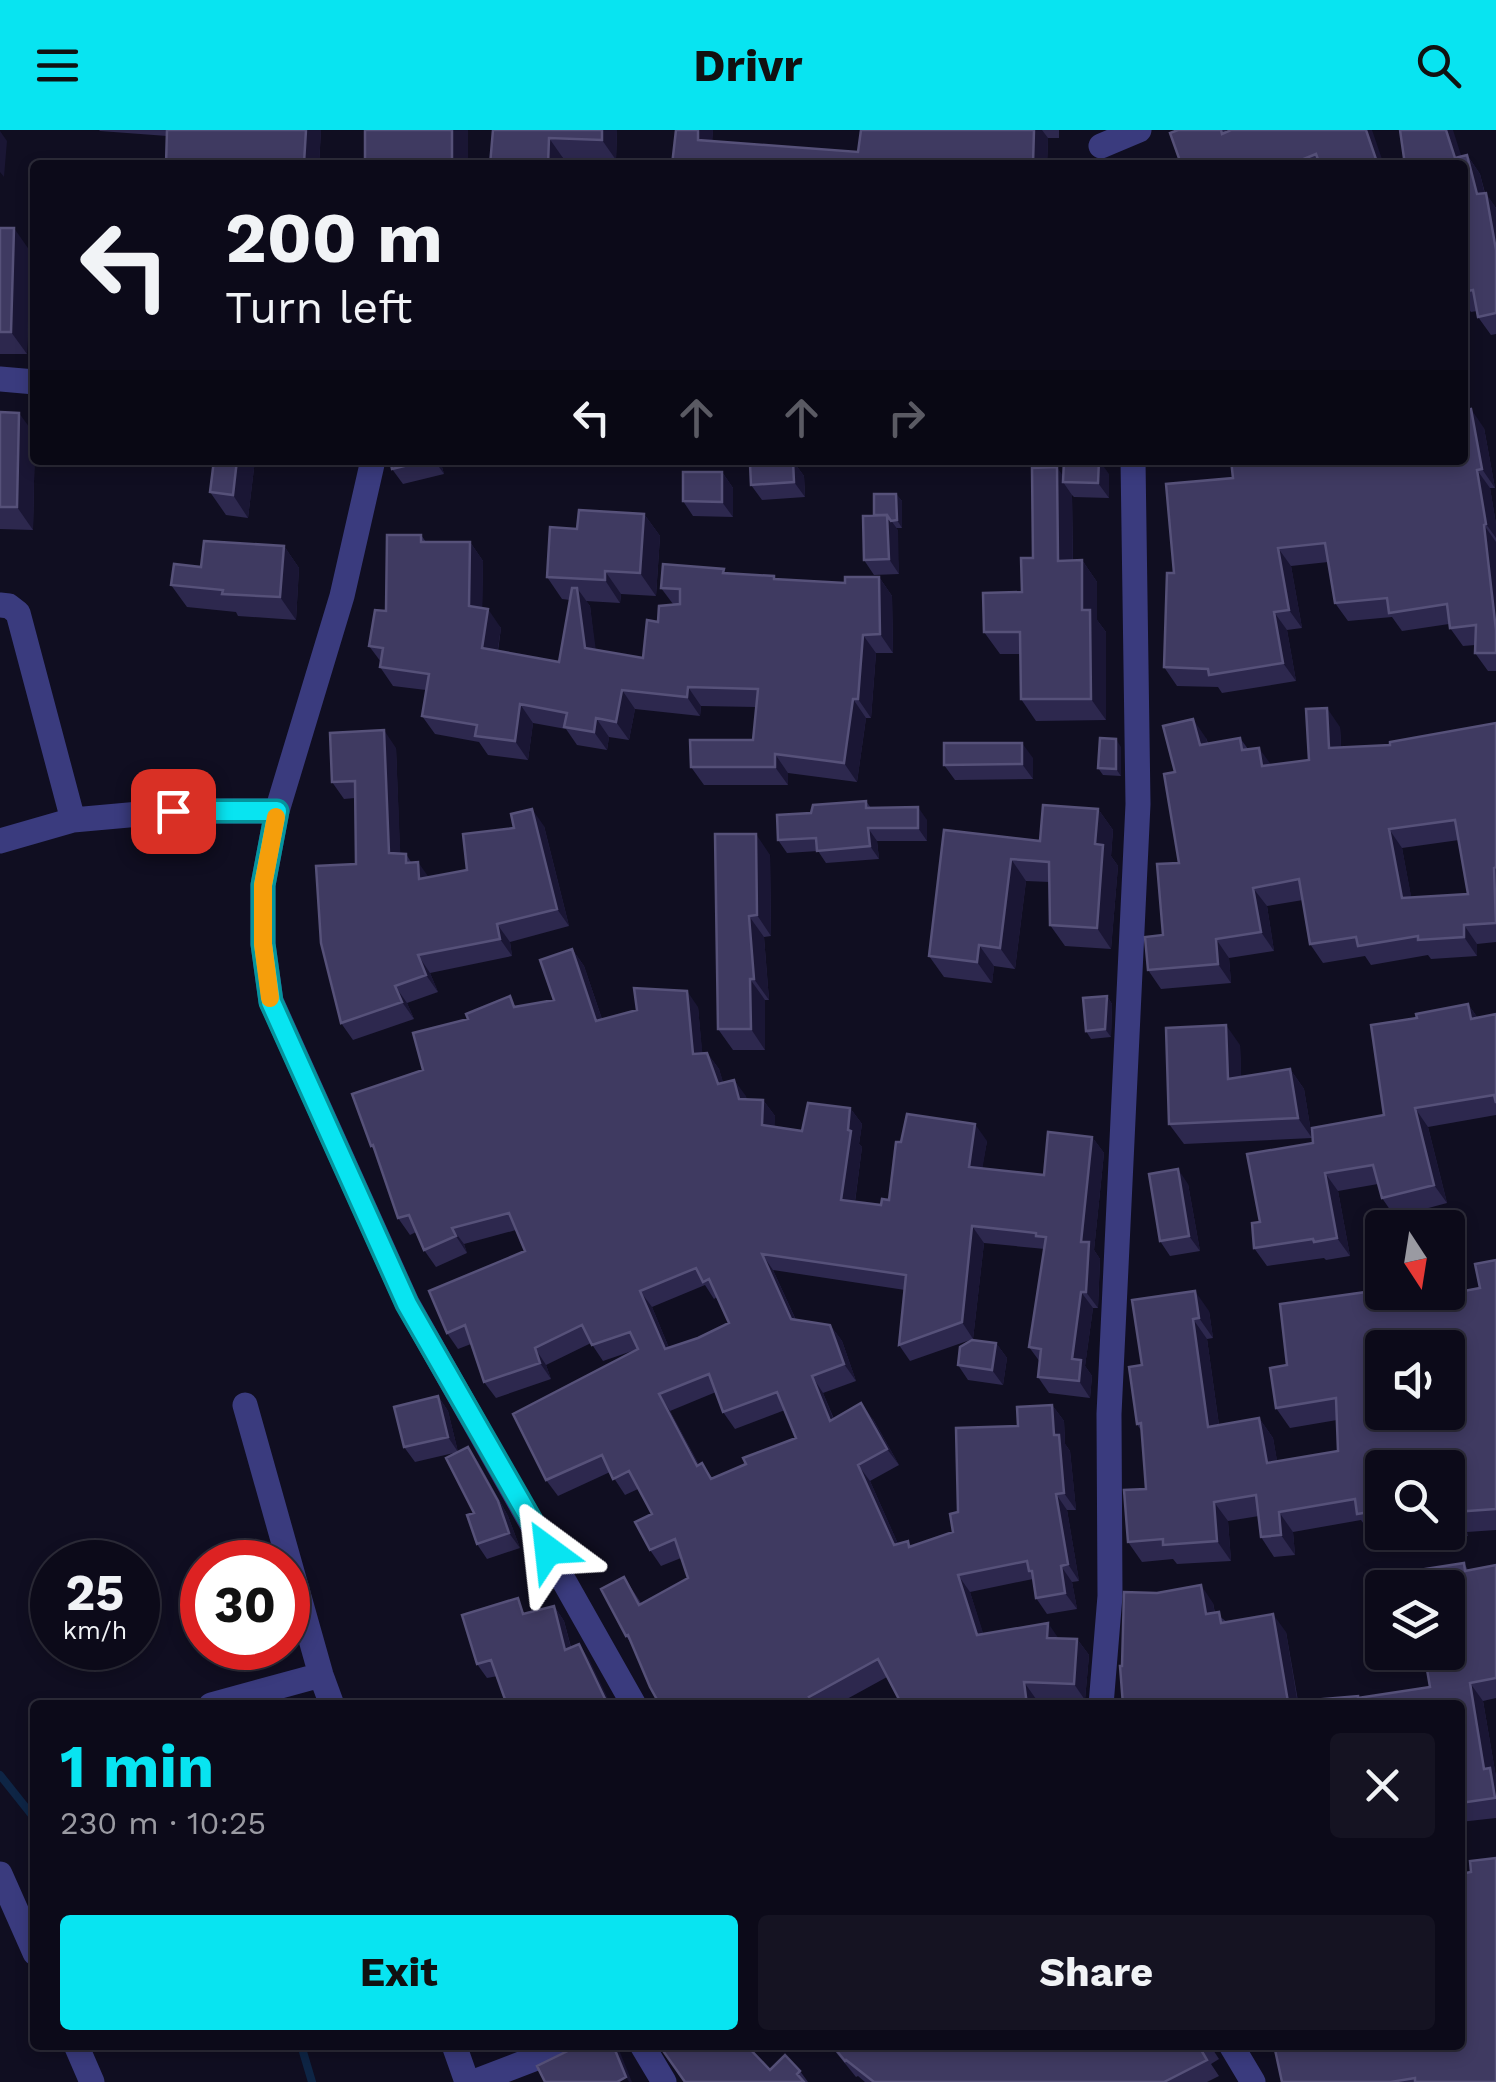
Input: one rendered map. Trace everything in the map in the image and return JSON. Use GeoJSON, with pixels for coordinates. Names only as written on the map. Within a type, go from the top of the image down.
{"type":"FeatureCollection","features":[{"type":"Feature","properties":{"kind":"street"},"geometry":{"type":"LineString","coordinates":[[1101,147],[1139,130]]}},
{"type":"Feature","properties":{"kind":"street"},"geometry":{"type":"LineString","coordinates":[[0,380],[30,382]]}},
{"type":"Feature","properties":{"kind":"street"},"geometry":{"type":"LineString","coordinates":[[372,465],[342,596],[277,811],[263,885],[263,944],[271,1002],[407,1304],[631,1700]]}},
{"type":"Feature","properties":{"kind":"street"},"geometry":{"type":"LineString","coordinates":[[1101,1700],[1110,1596],[1108,1414],[1138,804],[1132,465]]}},
{"type":"Feature","properties":{"kind":"street"},"geometry":{"type":"LineString","coordinates":[[0,605],[18,613],[73,820]]}},
{"type":"Feature","properties":{"kind":"street"},"geometry":{"type":"LineString","coordinates":[[0,841],[73,820],[173,811],[277,811]]}},
{"type":"Feature","properties":{"kind":"street"},"geometry":{"type":"LineString","coordinates":[[245,1405],[330,1700]]}},
{"type":"Feature","properties":{"kind":"street"},"geometry":{"type":"LineString","coordinates":[[229,1700],[321,1675]]}},
{"type":"Feature","properties":{"kind":"street"},"geometry":{"type":"LineString","coordinates":[[0,1874],[30,1942]]}},
{"type":"Feature","properties":{"kind":"street"},"geometry":{"type":"LineString","coordinates":[[78,2050],[92,2082]]}},
{"type":"Feature","properties":{"kind":"street"},"geometry":{"type":"LineString","coordinates":[[456,2050],[471,2082],[557,2050]]}},
{"type":"Feature","properties":{"kind":"street"},"geometry":{"type":"LineString","coordinates":[[645,2050],[664,2082]]}},
{"type":"Feature","properties":{"kind":"street"},"geometry":{"type":"LineString","coordinates":[[1234,2050],[1252,2082]]}},
{"type":"Feature","properties":{"kind":"building"},"geometry":{"type":"Polygon","coordinates":[[[167,130],[306,130],[304,160],[166,160],[167,130]]]}},
{"type":"Feature","properties":{"kind":"building"},"geometry":{"type":"Polygon","coordinates":[[[365,130],[452,130],[452,160],[365,160],[365,130]]]}},
{"type":"Feature","properties":{"kind":"building"},"geometry":{"type":"Polygon","coordinates":[[[493,130],[602,130],[602,140],[549,138],[548,160],[490,160],[493,130]]]}},
{"type":"Feature","properties":{"kind":"building"},"geometry":{"type":"Polygon","coordinates":[[[676,130],[698,130],[698,140],[858,152],[861,130],[1034,130],[1033,160],[673,160],[676,130]]]}},
{"type":"Feature","properties":{"kind":"building"},"geometry":{"type":"Polygon","coordinates":[[[1366,130],[1376,160],[1318,160],[1316,154],[1301,160],[1180,160],[1170,133],[1366,130]]]}},
{"type":"Feature","properties":{"kind":"building"},"geometry":{"type":"Polygon","coordinates":[[[1400,130],[1446,130],[1455,158],[1467,155],[1477,194],[1486,193],[1496,250],[1496,313],[1478,317],[1473,290],[1468,291],[1468,160],[1404,160],[1400,130]]]}},
{"type":"Feature","properties":{"kind":"building"},"geometry":{"type":"Polygon","coordinates":[[[0,228],[14,228],[11,332],[0,332],[0,228]]]}},
{"type":"Feature","properties":{"kind":"building"},"geometry":{"type":"Polygon","coordinates":[[[1471,409],[1482,469],[1477,470],[1486,524],[1496,653],[1475,653],[1476,625],[1450,628],[1447,604],[1389,613],[1387,598],[1335,603],[1325,543],[1278,548],[1289,610],[1274,612],[1283,663],[1209,675],[1208,669],[1164,667],[1167,573],[1174,573],[1166,484],[1233,478],[1232,465],[1468,465],[1471,409]]]}},
{"type":"Feature","properties":{"kind":"building"},"geometry":{"type":"Polygon","coordinates":[[[0,412],[19,413],[17,507],[0,507],[0,412]]]}},
{"type":"Feature","properties":{"kind":"building"},"geometry":{"type":"Polygon","coordinates":[[[213,465],[236,465],[233,495],[210,492],[213,465]]]}},
{"type":"Feature","properties":{"kind":"building"},"geometry":{"type":"Polygon","coordinates":[[[750,465],[793,465],[794,482],[751,485],[750,465]]]}},
{"type":"Feature","properties":{"kind":"building"},"geometry":{"type":"Polygon","coordinates":[[[1064,465],[1099,465],[1098,483],[1063,482],[1064,465]]]}},
{"type":"Feature","properties":{"kind":"building"},"geometry":{"type":"Polygon","coordinates":[[[1057,467],[1058,561],[1082,560],[1082,610],[1090,610],[1091,699],[1021,699],[1020,632],[984,632],[983,593],[1022,592],[1021,558],[1033,558],[1032,468],[1057,467]]]}},
{"type":"Feature","properties":{"kind":"building"},"geometry":{"type":"Polygon","coordinates":[[[683,472],[722,472],[722,502],[683,501],[683,472]]]}},
{"type":"Feature","properties":{"kind":"building"},"geometry":{"type":"Polygon","coordinates":[[[874,494],[896,494],[897,520],[874,515],[874,494]]]}},
{"type":"Feature","properties":{"kind":"building"},"geometry":{"type":"Polygon","coordinates":[[[579,510],[644,514],[640,573],[605,571],[605,580],[547,577],[550,527],[577,529],[579,510]]]}},
{"type":"Feature","properties":{"kind":"building"},"geometry":{"type":"Polygon","coordinates":[[[887,515],[889,559],[864,560],[863,516],[887,515]]]}},
{"type":"Feature","properties":{"kind":"building"},"geometry":{"type":"Polygon","coordinates":[[[387,535],[421,535],[421,542],[470,542],[469,606],[488,609],[482,648],[559,662],[572,588],[577,588],[585,648],[643,658],[647,620],[658,622],[659,606],[680,604],[680,589],[661,588],[663,564],[724,569],[723,573],[774,579],[845,583],[845,577],[879,577],[880,634],[863,635],[858,699],[853,699],[844,763],[775,754],[775,767],[691,767],[690,740],[753,740],[758,689],[688,687],[687,697],[622,690],[616,722],[596,718],[594,732],[564,727],[567,713],[520,704],[515,741],[475,736],[477,725],[422,716],[429,674],[380,667],[383,648],[369,646],[375,610],[386,611],[387,535]]]}},
{"type":"Feature","properties":{"kind":"building"},"geometry":{"type":"Polygon","coordinates":[[[204,541],[284,546],[280,597],[222,594],[223,590],[171,585],[174,564],[201,567],[204,541]]]}},
{"type":"Feature","properties":{"kind":"building"},"geometry":{"type":"Polygon","coordinates":[[[1327,708],[1329,748],[1390,745],[1496,723],[1496,923],[1464,925],[1464,937],[1418,940],[1418,936],[1358,946],[1356,937],[1310,944],[1299,879],[1253,888],[1261,932],[1216,939],[1218,964],[1148,970],[1145,937],[1163,935],[1157,864],[1179,863],[1164,774],[1175,772],[1163,726],[1193,719],[1200,745],[1240,738],[1242,750],[1259,748],[1262,766],[1309,760],[1306,709],[1327,708]],[[1455,820],[1389,829],[1402,898],[1468,894],[1455,820]]]}},
{"type":"Feature","properties":{"kind":"building"},"geometry":{"type":"Polygon","coordinates":[[[384,730],[389,853],[406,854],[406,863],[418,862],[419,879],[467,870],[463,834],[514,828],[511,814],[532,809],[557,909],[497,924],[500,939],[418,955],[426,975],[395,986],[402,1002],[341,1023],[321,943],[316,866],[356,864],[355,781],[332,782],[330,733],[384,730]]]}},
{"type":"Feature","properties":{"kind":"building"},"geometry":{"type":"Polygon","coordinates":[[[1100,738],[1116,739],[1116,769],[1098,768],[1100,738]]]}},
{"type":"Feature","properties":{"kind":"building"},"geometry":{"type":"Polygon","coordinates":[[[944,743],[1022,743],[1022,764],[944,765],[944,743]]]}},
{"type":"Feature","properties":{"kind":"building"},"geometry":{"type":"Polygon","coordinates":[[[866,801],[866,808],[918,807],[918,828],[868,828],[870,846],[817,851],[816,838],[778,840],[777,815],[811,813],[813,805],[866,801]]]}},
{"type":"Feature","properties":{"kind":"building"},"geometry":{"type":"Polygon","coordinates":[[[1043,805],[1098,809],[1095,844],[1103,845],[1097,928],[1050,925],[1049,862],[1011,859],[1000,948],[979,945],[977,962],[929,956],[944,830],[1040,841],[1043,805]]]}},
{"type":"Feature","properties":{"kind":"building"},"geometry":{"type":"Polygon","coordinates":[[[715,834],[756,834],[757,915],[749,916],[754,979],[750,979],[751,1029],[718,1029],[715,834]]]}},
{"type":"Feature","properties":{"kind":"building"},"geometry":{"type":"Polygon","coordinates":[[[572,949],[596,1021],[637,1010],[634,988],[687,991],[693,1054],[707,1053],[718,1084],[734,1080],[739,1099],[763,1100],[762,1125],[802,1131],[808,1103],[850,1108],[851,1131],[841,1200],[881,1205],[882,1199],[889,1200],[896,1142],[901,1142],[907,1114],[975,1124],[969,1167],[1044,1175],[1048,1132],[1092,1137],[1081,1242],[1089,1242],[1086,1292],[1081,1292],[1072,1359],[1081,1360],[1079,1381],[1038,1377],[1041,1349],[1029,1347],[1046,1237],[972,1226],[962,1322],[899,1345],[906,1275],[762,1254],[791,1319],[830,1325],[844,1364],[812,1376],[830,1421],[861,1403],[887,1449],[858,1465],[894,1545],[908,1541],[909,1547],[953,1532],[950,1514],[958,1512],[956,1428],[1018,1426],[1017,1407],[1052,1405],[1064,1493],[1056,1494],[1068,1564],[1061,1566],[1065,1593],[1036,1598],[1027,1561],[958,1575],[977,1635],[1048,1623],[1047,1638],[1077,1639],[1074,1684],[1024,1682],[1026,1700],[899,1700],[878,1659],[809,1697],[811,1700],[657,1700],[628,1635],[601,1589],[624,1577],[639,1605],[688,1578],[675,1539],[650,1550],[635,1522],[652,1514],[629,1471],[613,1479],[602,1455],[546,1480],[513,1414],[638,1349],[630,1332],[592,1345],[582,1325],[535,1348],[540,1363],[484,1382],[465,1325],[447,1333],[429,1291],[525,1251],[509,1213],[452,1228],[456,1236],[424,1250],[409,1215],[398,1218],[352,1094],[423,1070],[413,1033],[468,1019],[466,1014],[510,996],[514,1007],[554,1000],[540,960],[572,949]],[[696,1268],[640,1291],[665,1349],[729,1323],[709,1279],[703,1282],[696,1268]],[[709,1374],[659,1394],[697,1466],[702,1463],[711,1479],[746,1464],[743,1458],[796,1438],[777,1392],[723,1412],[709,1374]]]}},
{"type":"Feature","properties":{"kind":"building"},"geometry":{"type":"Polygon","coordinates":[[[1107,996],[1105,1029],[1086,1031],[1083,998],[1107,996]]]}},
{"type":"Feature","properties":{"kind":"building"},"geometry":{"type":"Polygon","coordinates":[[[1468,1004],[1471,1019],[1496,1014],[1496,1103],[1494,1095],[1415,1108],[1434,1185],[1382,1198],[1373,1165],[1325,1173],[1337,1238],[1254,1248],[1252,1223],[1260,1222],[1247,1154],[1313,1143],[1312,1128],[1384,1115],[1371,1025],[1468,1004]]]}},
{"type":"Feature","properties":{"kind":"building"},"geometry":{"type":"Polygon","coordinates":[[[1226,1025],[1228,1079],[1290,1069],[1298,1118],[1169,1124],[1166,1028],[1226,1025]]]}},
{"type":"Feature","properties":{"kind":"building"},"geometry":{"type":"Polygon","coordinates":[[[1178,1169],[1189,1236],[1160,1241],[1149,1174],[1178,1169]]]}},
{"type":"Feature","properties":{"kind":"building"},"geometry":{"type":"Polygon","coordinates":[[[1496,1260],[1496,1509],[1465,1511],[1465,1450],[1365,1450],[1365,1513],[1357,1514],[1355,1499],[1279,1512],[1281,1535],[1261,1537],[1256,1495],[1214,1502],[1217,1541],[1163,1545],[1163,1539],[1128,1542],[1124,1490],[1146,1489],[1141,1423],[1137,1424],[1129,1367],[1142,1365],[1132,1300],[1195,1291],[1199,1318],[1193,1319],[1208,1427],[1259,1418],[1267,1463],[1338,1451],[1336,1398],[1276,1408],[1270,1368],[1287,1365],[1280,1304],[1365,1292],[1365,1310],[1465,1310],[1465,1291],[1480,1288],[1475,1264],[1496,1260]]]}},
{"type":"Feature","properties":{"kind":"building"},"geometry":{"type":"Polygon","coordinates":[[[972,1340],[996,1343],[992,1370],[958,1365],[960,1347],[972,1340]]]}},
{"type":"Feature","properties":{"kind":"building"},"geometry":{"type":"Polygon","coordinates":[[[438,1396],[448,1437],[404,1447],[394,1407],[438,1396]]]}},
{"type":"Feature","properties":{"kind":"building"},"geometry":{"type":"Polygon","coordinates":[[[468,1447],[498,1501],[509,1533],[477,1544],[467,1515],[474,1513],[446,1458],[468,1447]]]}},
{"type":"Feature","properties":{"kind":"building"},"geometry":{"type":"Polygon","coordinates":[[[1464,1563],[1465,1570],[1425,1570],[1464,1563]]]}},
{"type":"Feature","properties":{"kind":"building"},"geometry":{"type":"Polygon","coordinates":[[[1496,1565],[1496,1678],[1470,1683],[1484,1769],[1490,1768],[1495,1798],[1465,1802],[1465,1700],[1311,1700],[1358,1698],[1430,1687],[1427,1670],[1465,1670],[1465,1571],[1496,1565]]]}},
{"type":"Feature","properties":{"kind":"building"},"geometry":{"type":"Polygon","coordinates":[[[1201,1585],[1206,1614],[1219,1612],[1221,1623],[1273,1614],[1288,1700],[1123,1700],[1120,1666],[1124,1592],[1157,1593],[1201,1585]]]}},
{"type":"Feature","properties":{"kind":"building"},"geometry":{"type":"Polygon","coordinates":[[[518,1598],[523,1614],[554,1606],[565,1650],[579,1644],[606,1700],[505,1700],[491,1660],[477,1664],[462,1615],[518,1598]]]}},
{"type":"Feature","properties":{"kind":"building"},"geometry":{"type":"Polygon","coordinates":[[[1496,1858],[1496,2082],[1415,2082],[1415,2078],[1391,2082],[1282,2082],[1275,2050],[1465,2050],[1465,1873],[1471,1872],[1470,1861],[1496,1858]]]}},
{"type":"Feature","properties":{"kind":"building"},"geometry":{"type":"Polygon","coordinates":[[[570,2050],[615,2050],[626,2077],[617,2082],[545,2082],[537,2066],[570,2050]]]}},
{"type":"Feature","properties":{"kind":"building"},"geometry":{"type":"Polygon","coordinates":[[[663,2050],[751,2050],[770,2070],[785,2055],[800,2071],[797,2074],[804,2082],[685,2082],[663,2050]]]}},
{"type":"Feature","properties":{"kind":"building"},"geometry":{"type":"Polygon","coordinates":[[[836,2050],[1201,2050],[1207,2060],[1164,2082],[874,2082],[836,2050]]]}},
{"type":"Feature","properties":{"kind":"waterway"},"geometry":{"type":"LineString","coordinates":[[0,1775],[30,1813]]}},
{"type":"Feature","properties":{"kind":"waterway"},"geometry":{"type":"LineString","coordinates":[[302,2050],[312,2082]]}},
{"type":"Feature","properties":{"kind":"slow traffic"},"geometry":{"type":"LineString","coordinates":[[270,998],[263,944],[263,885],[276,817]]}},
{"type":"Feature","properties":{"kind":"route"},"geometry":{"type":"LineString","coordinates":[[173,811],[277,811],[263,885],[263,944],[271,1002],[407,1304],[548,1550]]}}]}
